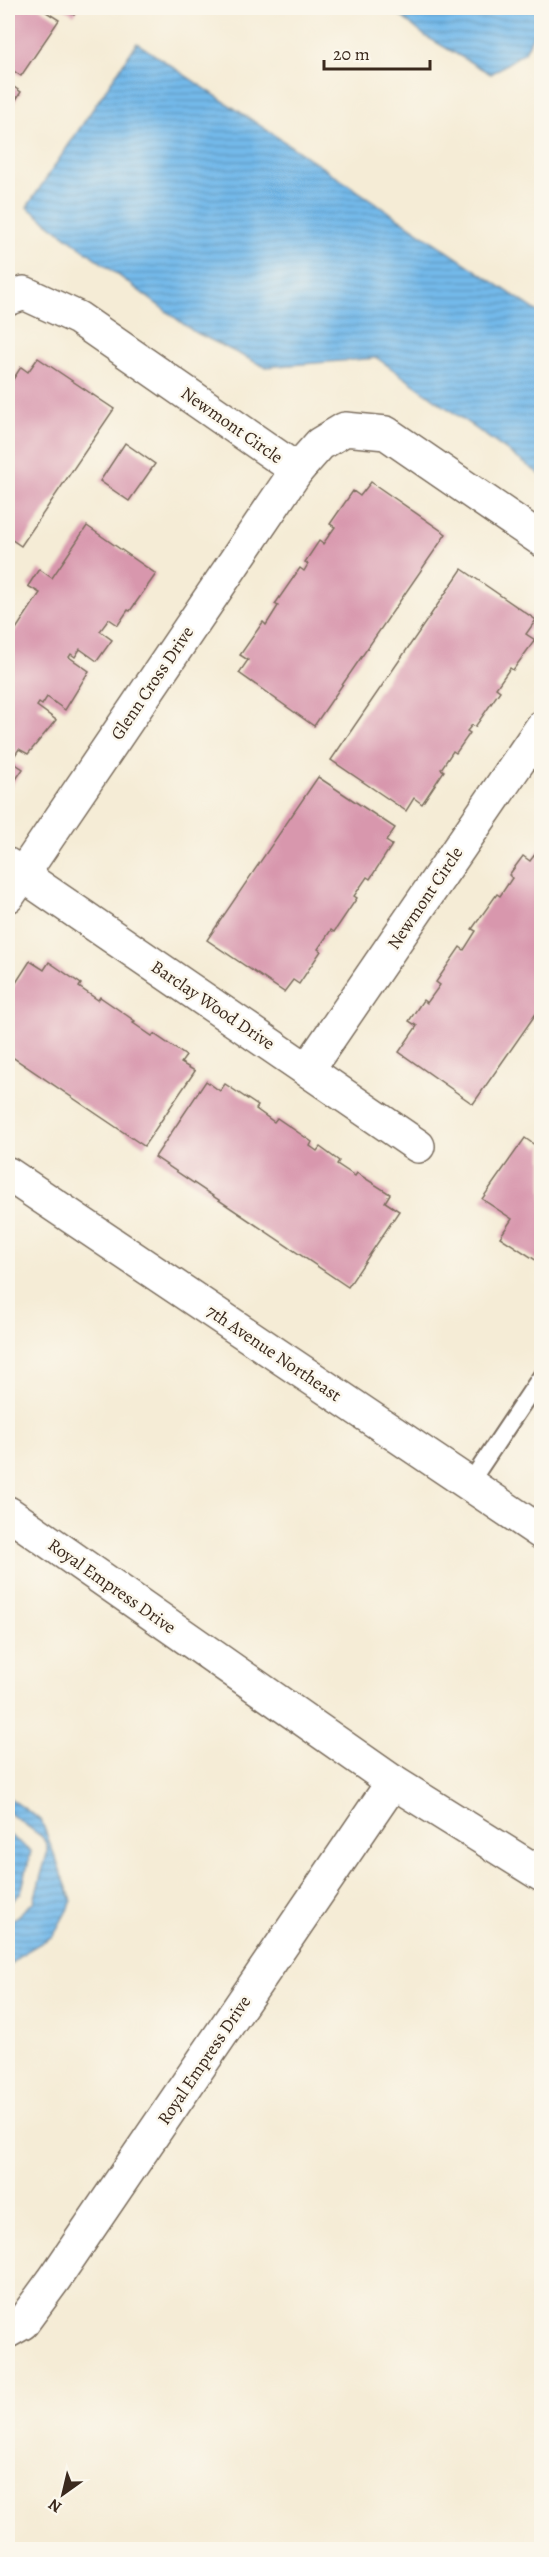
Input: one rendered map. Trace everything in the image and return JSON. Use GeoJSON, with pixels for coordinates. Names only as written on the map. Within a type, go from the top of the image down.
{"type":"FeatureCollection","features":[{"type":"Feature","properties":{"kind":"street","name":"Newmont Circle"},"geometry":{"type":"LineString","coordinates":[[8,299],[24,293],[78,318],[297,470],[320,444],[345,429],[386,433],[542,540]]}},
{"type":"Feature","properties":{"kind":"street","name":"Glenn Cross Drive"},"geometry":{"type":"LineString","coordinates":[[12,879],[297,470]]}},
{"type":"Feature","properties":{"kind":"street","name":"Newmont Circle"},"geometry":{"type":"LineString","coordinates":[[308,1069],[542,727]]}},
{"type":"Feature","properties":{"kind":"street","name":"Barclay Wood Drive"},"geometry":{"type":"LineString","coordinates":[[12,879],[308,1069],[418,1146]]}},
{"type":"Feature","properties":{"kind":"street","name":"7th Avenue Northeast"},"geometry":{"type":"LineString","coordinates":[[8,1174],[542,1533]]}},
{"type":"Feature","properties":{"kind":"street","name":"Royal Empress Drive"},"geometry":{"type":"LineString","coordinates":[[8,1513],[393,1782],[542,1875]]}},
{"type":"Feature","properties":{"kind":"street","name":"Royal Empress Drive"},"geometry":{"type":"LineString","coordinates":[[8,2331],[22,2322],[56,2278],[393,1782]]}},
{"type":"Feature","properties":{"kind":"lane"},"geometry":{"type":"LineString","coordinates":[[469,1484],[542,1374]]}},
{"type":"Feature","properties":{"kind":"water"},"geometry":{"type":"Polygon","coordinates":[[[391,8],[541,8],[541,19],[525,52],[491,74],[425,36],[391,8]]]}},
{"type":"Feature","properties":{"kind":"water"},"geometry":{"type":"Polygon","coordinates":[[[137,43],[541,314],[541,475],[377,358],[265,367],[193,331],[27,207],[137,43]]]}},
{"type":"Feature","properties":{"kind":"water"},"geometry":{"type":"Polygon","coordinates":[[[8,1797],[41,1820],[72,1901],[53,1936],[20,1955],[8,1968],[8,1924],[34,1901],[47,1854],[47,1844],[42,1837],[8,1812],[8,1797]]]}},
{"type":"Feature","properties":{"kind":"water"},"geometry":{"type":"Polygon","coordinates":[[[8,1834],[31,1851],[21,1893],[8,1904],[8,1834]]]}},
{"type":"Feature","properties":{"kind":"building"},"geometry":{"type":"Polygon","coordinates":[[[8,8],[40,8],[59,20],[21,76],[8,67],[8,8]]]}},
{"type":"Feature","properties":{"kind":"building"},"geometry":{"type":"Polygon","coordinates":[[[63,8],[79,8],[74,15],[63,8]]]}},
{"type":"Feature","properties":{"kind":"building"},"geometry":{"type":"Polygon","coordinates":[[[8,83],[21,92],[8,112],[8,83]]]}},
{"type":"Feature","properties":{"kind":"building"},"geometry":{"type":"Polygon","coordinates":[[[38,358],[114,409],[21,546],[8,537],[8,387],[21,367],[28,372],[38,358]]]}},
{"type":"Feature","properties":{"kind":"building"},"geometry":{"type":"Polygon","coordinates":[[[125,443],[155,464],[129,501],[100,481],[125,443]]]}},
{"type":"Feature","properties":{"kind":"building"},"geometry":{"type":"Polygon","coordinates":[[[371,482],[446,534],[314,726],[239,673],[248,660],[240,655],[263,622],[266,625],[278,606],[275,604],[300,568],[304,571],[308,564],[305,562],[319,541],[323,544],[335,527],[330,524],[353,491],[360,496],[371,482]]]}},
{"type":"Feature","properties":{"kind":"building"},"geometry":{"type":"Polygon","coordinates":[[[87,526],[156,574],[118,625],[109,619],[100,631],[112,640],[97,661],[80,649],[75,657],[71,654],[69,657],[89,671],[65,710],[47,697],[42,705],[39,703],[37,706],[56,720],[28,754],[19,749],[11,761],[23,769],[8,791],[8,641],[40,593],[28,586],[39,569],[52,578],[87,526]]]}},
{"type":"Feature","properties":{"kind":"building"},"geometry":{"type":"Polygon","coordinates":[[[462,569],[536,620],[526,634],[535,640],[513,670],[510,668],[496,688],[500,691],[475,727],[472,725],[467,731],[470,733],[456,753],[453,751],[441,769],[444,771],[422,804],[414,798],[406,811],[331,760],[462,569]]]}},
{"type":"Feature","properties":{"kind":"building"},"geometry":{"type":"Polygon","coordinates":[[[318,777],[395,828],[386,841],[392,845],[370,879],[367,877],[354,896],[357,898],[334,932],[331,930],[318,949],[321,951],[299,984],[293,980],[284,992],[207,940],[318,777]]]}},
{"type":"Feature","properties":{"kind":"building"},"geometry":{"type":"Polygon","coordinates":[[[542,845],[542,1005],[473,1104],[399,1052],[417,1026],[409,1021],[423,1000],[427,1003],[440,985],[436,982],[460,947],[464,950],[476,931],[472,929],[497,894],[500,896],[512,878],[509,875],[523,856],[530,861],[542,845]]]}},
{"type":"Feature","properties":{"kind":"building"},"geometry":{"type":"Polygon","coordinates":[[[30,961],[44,970],[49,962],[81,984],[79,987],[98,1000],[100,997],[135,1021],[133,1023],[186,1056],[181,1063],[195,1071],[144,1146],[8,1054],[8,995],[30,961]]]}},
{"type":"Feature","properties":{"kind":"building"},"geometry":{"type":"Polygon","coordinates":[[[206,1081],[220,1091],[225,1084],[258,1106],[256,1109],[274,1122],[277,1118],[312,1142],[310,1146],[317,1151],[320,1147],[339,1161],[337,1164],[355,1176],[357,1173],[390,1194],[385,1202],[399,1211],[348,1287],[155,1157],[206,1081]]]}},
{"type":"Feature","properties":{"kind":"building"},"geometry":{"type":"Polygon","coordinates":[[[525,1138],[539,1148],[542,1144],[542,1255],[537,1261],[500,1237],[512,1219],[482,1199],[525,1138]]]}}]}
